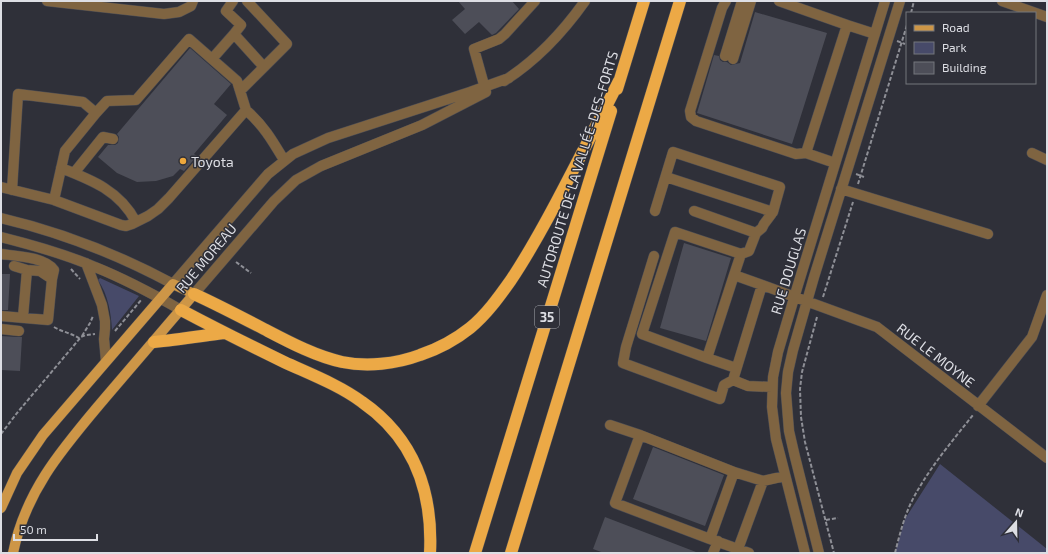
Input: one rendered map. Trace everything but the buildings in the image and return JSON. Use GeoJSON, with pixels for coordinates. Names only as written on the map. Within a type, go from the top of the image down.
{"type":"FeatureCollection","features":[{"type":"Feature","properties":{"kind":"highway","name":"AUTOROUTE DE LA VALLÉE-DES-FORTS"},"geometry":{"type":"LineString","coordinates":[[475,553],[644,1]]}},
{"type":"Feature","properties":{"kind":"highway","name":"35"},"geometry":{"type":"LineString","coordinates":[[511,553],[680,1]]}},
{"type":"Feature","properties":{"kind":"highway"},"geometry":{"type":"LineString","coordinates":[[194,294],[292,343],[321,356],[342,362],[373,364],[394,362],[415,357],[440,347],[478,322],[502,293],[542,231],[620,81]]}},
{"type":"Feature","properties":{"kind":"highway"},"geometry":{"type":"LineString","coordinates":[[181,310],[224,333],[351,395],[372,409],[389,425],[409,451],[424,487],[430,518],[430,553]]}},
{"type":"Feature","properties":{"kind":"highway"},"geometry":{"type":"LineString","coordinates":[[154,342],[224,333]]}},
{"type":"Feature","properties":{"kind":"main road"},"geometry":{"type":"LineString","coordinates":[[173,284],[194,294]]}},
{"type":"Feature","properties":{"kind":"main road","name":"RUE MOREAU"},"geometry":{"type":"LineString","coordinates":[[1,508],[17,473],[33,448],[173,284]]}},
{"type":"Feature","properties":{"kind":"main road","name":"RUE MOREAU"},"geometry":{"type":"LineString","coordinates":[[12,553],[24,514],[32,495],[58,455],[194,294]]}},
{"type":"Feature","properties":{"kind":"street"},"geometry":{"type":"LineString","coordinates":[[46,1],[71,2],[164,14],[179,12],[192,4]]}},
{"type":"Feature","properties":{"kind":"street"},"geometry":{"type":"LineString","coordinates":[[212,59],[242,25],[226,11],[233,1]]}},
{"type":"Feature","properties":{"kind":"street"},"geometry":{"type":"LineString","coordinates":[[240,91],[287,44],[247,1]]}},
{"type":"Feature","properties":{"kind":"street"},"geometry":{"type":"LineString","coordinates":[[486,89],[474,49],[499,39],[506,34],[535,1]]}},
{"type":"Feature","properties":{"kind":"street","name":"RUE MOREAU"},"geometry":{"type":"LineString","coordinates":[[194,294],[274,201],[302,176],[333,161],[422,125],[486,89],[509,78],[529,63],[550,44],[585,1]]}},
{"type":"Feature","properties":{"kind":"street"},"geometry":{"type":"LineString","coordinates":[[726,1],[722,8],[690,111],[691,117],[696,121],[796,154],[806,154],[835,163]]}},
{"type":"Feature","properties":{"kind":"street"},"geometry":{"type":"LineString","coordinates":[[742,1],[729,57],[751,1]]}},
{"type":"Feature","properties":{"kind":"street"},"geometry":{"type":"LineString","coordinates":[[779,1],[875,34]]}},
{"type":"Feature","properties":{"kind":"street","name":"RUE DOUGLAS"},"geometry":{"type":"LineString","coordinates":[[805,553],[774,429],[772,387],[778,352],[885,1]]}},
{"type":"Feature","properties":{"kind":"street","name":"RUE DOUGLAS"},"geometry":{"type":"LineString","coordinates":[[819,553],[794,457],[789,431],[786,406],[790,361],[841,189],[900,1]]}},
{"type":"Feature","properties":{"kind":"street"},"geometry":{"type":"LineString","coordinates":[[1002,1],[1033,12]]}},
{"type":"Feature","properties":{"kind":"street"},"geometry":{"type":"LineString","coordinates":[[1036,13],[1047,17]]}},
{"type":"Feature","properties":{"kind":"street"},"geometry":{"type":"LineString","coordinates":[[806,154],[847,25]]}},
{"type":"Feature","properties":{"kind":"street"},"geometry":{"type":"LineString","coordinates":[[234,34],[264,67]]}},
{"type":"Feature","properties":{"kind":"street"},"geometry":{"type":"LineString","coordinates":[[54,200],[65,151],[96,113],[107,101],[136,100],[189,40],[237,82],[246,110],[265,128],[284,160]]}},
{"type":"Feature","properties":{"kind":"street","name":"RUE MOREAU"},"geometry":{"type":"LineString","coordinates":[[173,284],[258,185],[284,160],[328,138],[486,89]]}},
{"type":"Feature","properties":{"kind":"street"},"geometry":{"type":"LineString","coordinates":[[12,190],[18,94],[83,102],[96,113]]}},
{"type":"Feature","properties":{"kind":"street"},"geometry":{"type":"LineString","coordinates":[[1,187],[54,200],[126,226],[148,216],[169,198],[246,110]]}},
{"type":"Feature","properties":{"kind":"street"},"geometry":{"type":"LineString","coordinates":[[74,173],[103,137],[113,139]]}},
{"type":"Feature","properties":{"kind":"street"},"geometry":{"type":"LineString","coordinates":[[655,211],[673,152],[780,187],[773,212],[762,228],[756,233],[749,251],[741,254],[675,232],[642,334],[736,368]]}},
{"type":"Feature","properties":{"kind":"street"},"geometry":{"type":"LineString","coordinates":[[1032,152],[1047,160]]}},
{"type":"Feature","properties":{"kind":"street"},"geometry":{"type":"LineString","coordinates":[[61,168],[92,181],[120,200],[128,208],[136,222]]}},
{"type":"Feature","properties":{"kind":"street"},"geometry":{"type":"LineString","coordinates":[[666,177],[773,212]]}},
{"type":"Feature","properties":{"kind":"street"},"geometry":{"type":"LineString","coordinates":[[841,189],[988,234]]}},
{"type":"Feature","properties":{"kind":"street"},"geometry":{"type":"LineString","coordinates":[[694,211],[756,233]]}},
{"type":"Feature","properties":{"kind":"street"},"geometry":{"type":"LineString","coordinates":[[1,218],[42,229],[86,244],[138,266],[173,284]]}},
{"type":"Feature","properties":{"kind":"street"},"geometry":{"type":"LineString","coordinates":[[1,238],[47,250],[86,263],[129,282],[181,310]]}},
{"type":"Feature","properties":{"kind":"street"},"geometry":{"type":"LineString","coordinates":[[1,254],[38,260],[44,262],[54,270],[48,320],[1,316]]}},
{"type":"Feature","properties":{"kind":"street"},"geometry":{"type":"LineString","coordinates":[[707,358],[741,254]]}},
{"type":"Feature","properties":{"kind":"street"},"geometry":{"type":"LineString","coordinates":[[654,256],[626,347],[623,363],[720,399],[724,385],[732,380],[762,285]]}},
{"type":"Feature","properties":{"kind":"street"},"geometry":{"type":"LineString","coordinates":[[86,263],[102,305],[105,321],[104,339],[106,361]]}},
{"type":"Feature","properties":{"kind":"street"},"geometry":{"type":"LineString","coordinates":[[14,266],[27,270],[40,271],[52,279]]}},
{"type":"Feature","properties":{"kind":"street"},"geometry":{"type":"LineString","coordinates":[[23,318],[27,270]]}},
{"type":"Feature","properties":{"kind":"street","name":"RUE LE MOYNE"},"geometry":{"type":"LineString","coordinates":[[734,276],[786,293],[794,298],[877,327],[976,410],[1047,458]]}},
{"type":"Feature","properties":{"kind":"street"},"geometry":{"type":"LineString","coordinates":[[976,410],[1032,337],[1047,295]]}},
{"type":"Feature","properties":{"kind":"street"},"geometry":{"type":"LineString","coordinates":[[1,329],[19,331]]}},
{"type":"Feature","properties":{"kind":"street"},"geometry":{"type":"LineString","coordinates":[[732,380],[748,386],[772,387]]}},
{"type":"Feature","properties":{"kind":"street"},"geometry":{"type":"LineString","coordinates":[[610,425],[640,435],[734,472],[763,481],[785,476]]}},
{"type":"Feature","properties":{"kind":"street"},"geometry":{"type":"LineString","coordinates":[[640,435],[615,503],[749,553]]}},
{"type":"Feature","properties":{"kind":"street"},"geometry":{"type":"LineString","coordinates":[[714,553],[714,540],[734,472]]}},
{"type":"Feature","properties":{"kind":"street"},"geometry":{"type":"LineString","coordinates":[[738,549],[763,481]]}},
{"type":"Feature","properties":{"kind":"path"},"geometry":{"type":"LineString","coordinates":[[911,12],[914,1]]}},
{"type":"Feature","properties":{"kind":"path"},"geometry":{"type":"LineString","coordinates":[[858,186],[906,29]]}},
{"type":"Feature","properties":{"kind":"path"},"geometry":{"type":"LineString","coordinates":[[824,295],[853,201]]}},
{"type":"Feature","properties":{"kind":"path"},"geometry":{"type":"LineString","coordinates":[[227,255],[251,273]]}},
{"type":"Feature","properties":{"kind":"path"},"geometry":{"type":"LineString","coordinates":[[70,269],[81,280]]}},
{"type":"Feature","properties":{"kind":"path"},"geometry":{"type":"LineString","coordinates":[[112,332],[115,331],[142,298]]}},
{"type":"Feature","properties":{"kind":"path"},"geometry":{"type":"LineString","coordinates":[[1,434],[80,338],[90,324],[94,313]]}},
{"type":"Feature","properties":{"kind":"path"},"geometry":{"type":"LineString","coordinates":[[816,321],[802,372],[800,394],[801,417],[834,553]]}},
{"type":"Feature","properties":{"kind":"path"},"geometry":{"type":"LineString","coordinates":[[54,327],[80,338]]}},
{"type":"Feature","properties":{"kind":"path"},"geometry":{"type":"LineString","coordinates":[[80,338],[86,335],[98,334]]}},
{"type":"Feature","properties":{"kind":"path"},"geometry":{"type":"LineString","coordinates":[[895,553],[906,515],[914,496],[938,460],[976,410]]}},
{"type":"Feature","properties":{"kind":"path"},"geometry":{"type":"LineString","coordinates":[[826,520],[838,518]]}},
{"type":"Feature","properties":{"kind":"green space"},"geometry":{"type":"Polygon","coordinates":[[[100,278],[139,296],[112,330],[108,304],[98,280],[100,278]]]}},
{"type":"Feature","properties":{"kind":"green space"},"geometry":{"type":"Polygon","coordinates":[[[940,464],[1047,549],[1047,553],[895,553],[905,519],[940,464]]]}},
{"type":"Feature","properties":{"kind":"place","name":"Toyota"},"geometry":{"type":"Point","coordinates":[183,161]}}]}
